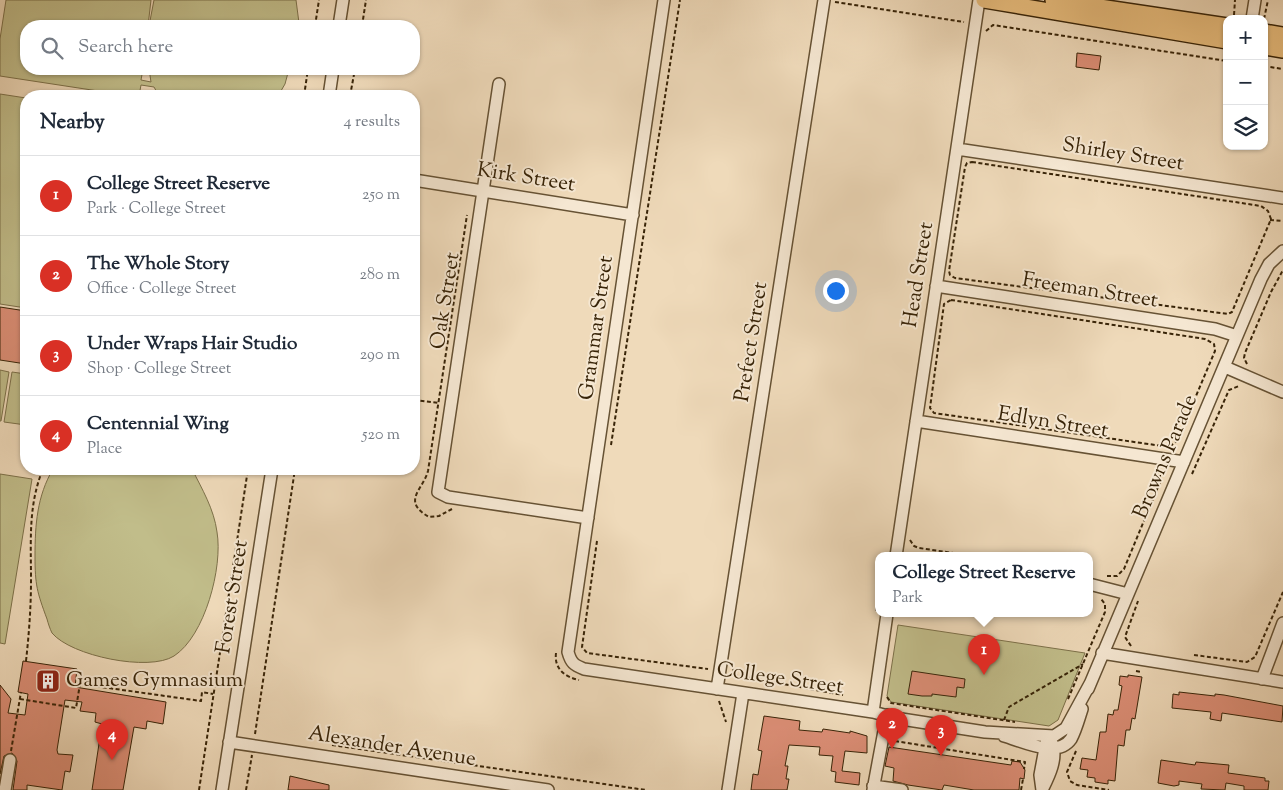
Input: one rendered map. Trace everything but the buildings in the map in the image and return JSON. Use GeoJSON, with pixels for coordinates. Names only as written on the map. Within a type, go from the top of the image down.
{"type":"FeatureCollection","features":[{"type":"Feature","properties":{"kind":"main road"},"geometry":{"type":"LineString","coordinates":[[984,0],[1223,19]]}},
{"type":"Feature","properties":{"kind":"main road"},"geometry":{"type":"LineString","coordinates":[[1054,0],[1104,10],[1223,40]]}},
{"type":"Feature","properties":{"kind":"main road"},"geometry":{"type":"LineString","coordinates":[[1268,33],[1283,35]]}},
{"type":"Feature","properties":{"kind":"main road"},"geometry":{"type":"LineString","coordinates":[[1268,48],[1283,50]]}},
{"type":"Feature","properties":{"kind":"street"},"geometry":{"type":"LineString","coordinates":[[340,20],[343,0]]}},
{"type":"Feature","properties":{"kind":"street","name":"Grammar Street"},"geometry":{"type":"LineString","coordinates":[[570,661],[568,652],[664,0]]}},
{"type":"Feature","properties":{"kind":"street","name":"Head Street"},"geometry":{"type":"LineString","coordinates":[[897,552],[979,0]]}},
{"type":"Feature","properties":{"kind":"street"},"geometry":{"type":"LineString","coordinates":[[1253,15],[1255,0]]}},
{"type":"Feature","properties":{"kind":"street","name":"Prefect Street"},"geometry":{"type":"LineString","coordinates":[[718,695],[829,1]]}},
{"type":"Feature","properties":{"kind":"street"},"geometry":{"type":"LineString","coordinates":[[330,90],[332,75]]}},
{"type":"Feature","properties":{"kind":"street","name":"Oak Street"},"geometry":{"type":"LineString","coordinates":[[499,84],[435,495],[588,518]]}},
{"type":"Feature","properties":{"kind":"street","name":"Shirley Street"},"geometry":{"type":"LineString","coordinates":[[957,149],[1283,198]]}},
{"type":"Feature","properties":{"kind":"street","name":"Kirk Street"},"geometry":{"type":"LineString","coordinates":[[420,181],[633,215]]}},
{"type":"Feature","properties":{"kind":"street","name":"Browns Parade"},"geometry":{"type":"LineString","coordinates":[[1049,748],[1065,744],[1072,736],[1102,654],[1264,272],[1283,251]]}},
{"type":"Feature","properties":{"kind":"street","name":"Freeman Street"},"geometry":{"type":"LineString","coordinates":[[936,286],[1215,329],[1237,336]]}},
{"type":"Feature","properties":{"kind":"street"},"geometry":{"type":"LineString","coordinates":[[1224,367],[1283,392]]}},
{"type":"Feature","properties":{"kind":"street","name":"Edlyn Street"},"geometry":{"type":"LineString","coordinates":[[916,421],[1184,462]]}},
{"type":"Feature","properties":{"kind":"street","name":"Forest Street"},"geometry":{"type":"LineString","coordinates":[[222,790],[271,475]]}},
{"type":"Feature","properties":{"kind":"street"},"geometry":{"type":"LineString","coordinates":[[1093,585],[1128,594]]}},
{"type":"Feature","properties":{"kind":"street"},"geometry":{"type":"LineString","coordinates":[[873,712],[887,617]]}},
{"type":"Feature","properties":{"kind":"street"},"geometry":{"type":"LineString","coordinates":[[1262,679],[1283,623]]}},
{"type":"Feature","properties":{"kind":"street"},"geometry":{"type":"LineString","coordinates":[[1102,654],[1283,682]]}},
{"type":"Feature","properties":{"kind":"street","name":"College Street"},"geometry":{"type":"LineString","coordinates":[[570,661],[575,666],[584,669],[718,695],[743,693],[873,712],[985,732],[1049,748]]}},
{"type":"Feature","properties":{"kind":"street","name":"Browns Parade"},"geometry":{"type":"LineString","coordinates":[[1049,736],[1059,734],[1066,728],[1091,682]]}},
{"type":"Feature","properties":{"kind":"street"},"geometry":{"type":"LineString","coordinates":[[728,790],[743,693]]}},
{"type":"Feature","properties":{"kind":"street"},"geometry":{"type":"LineString","coordinates":[[887,715],[873,788],[902,790]]}},
{"type":"Feature","properties":{"kind":"street","name":"College Street"},"geometry":{"type":"LineString","coordinates":[[985,732],[1020,732],[1049,736]]}},
{"type":"Feature","properties":{"kind":"street"},"geometry":{"type":"LineString","coordinates":[[1042,790],[1050,773],[1049,736]]}},
{"type":"Feature","properties":{"kind":"street","name":"Alexander Avenue"},"geometry":{"type":"LineString","coordinates":[[229,742],[515,788],[548,790]]}},
{"type":"Feature","properties":{"kind":"street"},"geometry":{"type":"LineString","coordinates":[[5,790],[10,760]]}},
{"type":"Feature","properties":{"kind":"path"},"geometry":{"type":"LineString","coordinates":[[316,20],[319,0]]}},
{"type":"Feature","properties":{"kind":"path"},"geometry":{"type":"LineString","coordinates":[[363,20],[366,0]]}},
{"type":"Feature","properties":{"kind":"path"},"geometry":{"type":"LineString","coordinates":[[610,448],[680,0]]}},
{"type":"Feature","properties":{"kind":"path"},"geometry":{"type":"LineString","coordinates":[[1232,15],[1235,0]]}},
{"type":"Feature","properties":{"kind":"path"},"geometry":{"type":"LineString","coordinates":[[1265,15],[1268,0]]}},
{"type":"Feature","properties":{"kind":"path"},"geometry":{"type":"LineString","coordinates":[[829,1],[964,21]]}},
{"type":"Feature","properties":{"kind":"path"},"geometry":{"type":"LineString","coordinates":[[993,26],[1223,59]]}},
{"type":"Feature","properties":{"kind":"path"},"geometry":{"type":"LineString","coordinates":[[1268,67],[1283,69]]}},
{"type":"Feature","properties":{"kind":"path"},"geometry":{"type":"LineString","coordinates":[[305,90],[307,75]]}},
{"type":"Feature","properties":{"kind":"path"},"geometry":{"type":"LineString","coordinates":[[351,90],[354,75]]}},
{"type":"Feature","properties":{"kind":"path"},"geometry":{"type":"LineString","coordinates":[[955,278],[1228,314],[1232,312],[1270,220],[1270,215],[1265,208]]}},
{"type":"Feature","properties":{"kind":"path"},"geometry":{"type":"LineString","coordinates":[[1270,220],[1283,221]]}},
{"type":"Feature","properties":{"kind":"path"},"geometry":{"type":"LineString","coordinates":[[1247,364],[1244,356],[1271,292],[1283,270]]}},
{"type":"Feature","properties":{"kind":"path"},"geometry":{"type":"LineString","coordinates":[[1175,444],[1214,354],[1214,344],[1205,338]]}},
{"type":"Feature","properties":{"kind":"path"},"geometry":{"type":"LineString","coordinates":[[1194,469],[1229,390],[1241,386]]}},
{"type":"Feature","properties":{"kind":"path"},"geometry":{"type":"LineString","coordinates":[[420,401],[449,405]]}},
{"type":"Feature","properties":{"kind":"path"},"geometry":{"type":"LineString","coordinates":[[1117,576],[1124,569],[1160,482],[1158,472],[1152,468]]}},
{"type":"Feature","properties":{"kind":"path"},"geometry":{"type":"LineString","coordinates":[[26,661],[31,596],[32,504],[41,475]]}},
{"type":"Feature","properties":{"kind":"path"},"geometry":{"type":"LineString","coordinates":[[199,790],[247,475]]}},
{"type":"Feature","properties":{"kind":"path"},"geometry":{"type":"LineString","coordinates":[[255,734],[294,475]]}},
{"type":"Feature","properties":{"kind":"path"},"geometry":{"type":"LineString","coordinates":[[597,541],[582,647],[587,654],[706,670]]}},
{"type":"Feature","properties":{"kind":"path"},"geometry":{"type":"LineString","coordinates":[[921,548],[948,552]]}},
{"type":"Feature","properties":{"kind":"path"},"geometry":{"type":"LineString","coordinates":[[1247,662],[1255,657],[1283,592]]}},
{"type":"Feature","properties":{"kind":"path"},"geometry":{"type":"LineString","coordinates":[[1136,648],[1128,644],[1125,637],[1141,594]]}},
{"type":"Feature","properties":{"kind":"path"},"geometry":{"type":"LineString","coordinates":[[1066,704],[1105,612],[1104,602],[1097,597]]}},
{"type":"Feature","properties":{"kind":"path"},"geometry":{"type":"LineString","coordinates":[[1004,720],[1009,707],[1083,664]]}},
{"type":"Feature","properties":{"kind":"path"},"geometry":{"type":"LineString","coordinates":[[734,675],[845,696]]}},
{"type":"Feature","properties":{"kind":"path"},"geometry":{"type":"LineString","coordinates":[[20,699],[76,708],[80,684],[201,701],[202,692],[213,694]]}},
{"type":"Feature","properties":{"kind":"path"},"geometry":{"type":"LineString","coordinates":[[10,760],[21,692]]}},
{"type":"Feature","properties":{"kind":"path"},"geometry":{"type":"LineString","coordinates":[[718,695],[727,724]]}},
{"type":"Feature","properties":{"kind":"path"},"geometry":{"type":"LineString","coordinates":[[891,703],[1023,723]]}},
{"type":"Feature","properties":{"kind":"path"},"geometry":{"type":"LineString","coordinates":[[895,741],[1025,762],[1024,768]]}},
{"type":"Feature","properties":{"kind":"path"},"geometry":{"type":"LineString","coordinates":[[324,744],[646,790]]}},
{"type":"Feature","properties":{"kind":"path"},"geometry":{"type":"LineString","coordinates":[[246,790],[252,751]]}},
{"type":"Feature","properties":{"kind":"path"},"geometry":{"type":"LineString","coordinates":[[1068,776],[1074,754]]}},
{"type":"Feature","properties":{"kind":"path"},"geometry":{"type":"LineString","coordinates":[[1062,777],[1068,776]]}},
{"type":"Feature","properties":{"kind":"path"},"geometry":{"type":"LineString","coordinates":[[1068,776],[1076,785],[1109,790]]}},
{"type":"Feature","properties":{"kind":"path"},"geometry":{"type":"LineString","coordinates":[[1021,790],[1023,779]]}},
{"type":"Feature","properties":{"kind":"shaded area"},"geometry":{"type":"Polygon","coordinates":[[[6,0],[151,0],[149,20],[20,20],[20,75],[142,75],[141,80],[151,82],[150,75],[287,75],[282,90],[156,90],[154,87],[141,85],[140,90],[92,90],[0,76],[0,39],[6,0]]]}},
{"type":"Feature","properties":{"kind":"shaded area"},"geometry":{"type":"Polygon","coordinates":[[[154,0],[296,0],[298,20],[150,20],[154,0]]]}},
{"type":"Feature","properties":{"kind":"shaded area"},"geometry":{"type":"Polygon","coordinates":[[[0,94],[20,97],[20,307],[0,304],[0,94]]]}},
{"type":"Feature","properties":{"kind":"shaded area"},"geometry":{"type":"Polygon","coordinates":[[[0,370],[9,372],[1,421],[0,421],[0,370]]]}},
{"type":"Feature","properties":{"kind":"shaded area"},"geometry":{"type":"Polygon","coordinates":[[[12,372],[20,373],[20,424],[4,422],[12,372]]]}},
{"type":"Feature","properties":{"kind":"shaded area"},"geometry":{"type":"Polygon","coordinates":[[[0,474],[32,479],[5,644],[0,643],[0,474]]]}},
{"type":"Feature","properties":{"kind":"shaded area"},"geometry":{"type":"Polygon","coordinates":[[[50,475],[195,475],[213,515],[217,532],[217,563],[214,581],[203,617],[195,633],[174,656],[162,661],[147,662],[111,659],[76,649],[52,633],[41,602],[35,574],[38,511],[50,475]]]}},
{"type":"Feature","properties":{"kind":"shaded area"},"geometry":{"type":"Polygon","coordinates":[[[898,625],[1085,653],[1058,720],[1049,726],[891,702],[887,696],[898,625]]]}},
{"type":"Feature","properties":{"kind":"place","name":"College Street Reserve"},"geometry":{"type":"Point","coordinates":[984,675]}},
{"type":"Feature","properties":{"kind":"place","name":"Games Gymnasium"},"geometry":{"type":"Point","coordinates":[48,681]}},
{"type":"Feature","properties":{"kind":"place","name":"The Whole Story"},"geometry":{"type":"Point","coordinates":[892,749]}},
{"type":"Feature","properties":{"kind":"place","name":"Under Wraps Hair Studio"},"geometry":{"type":"Point","coordinates":[941,756]}},
{"type":"Feature","properties":{"kind":"place","name":"Centennial Wing"},"geometry":{"type":"Point","coordinates":[112,760]}}]}
